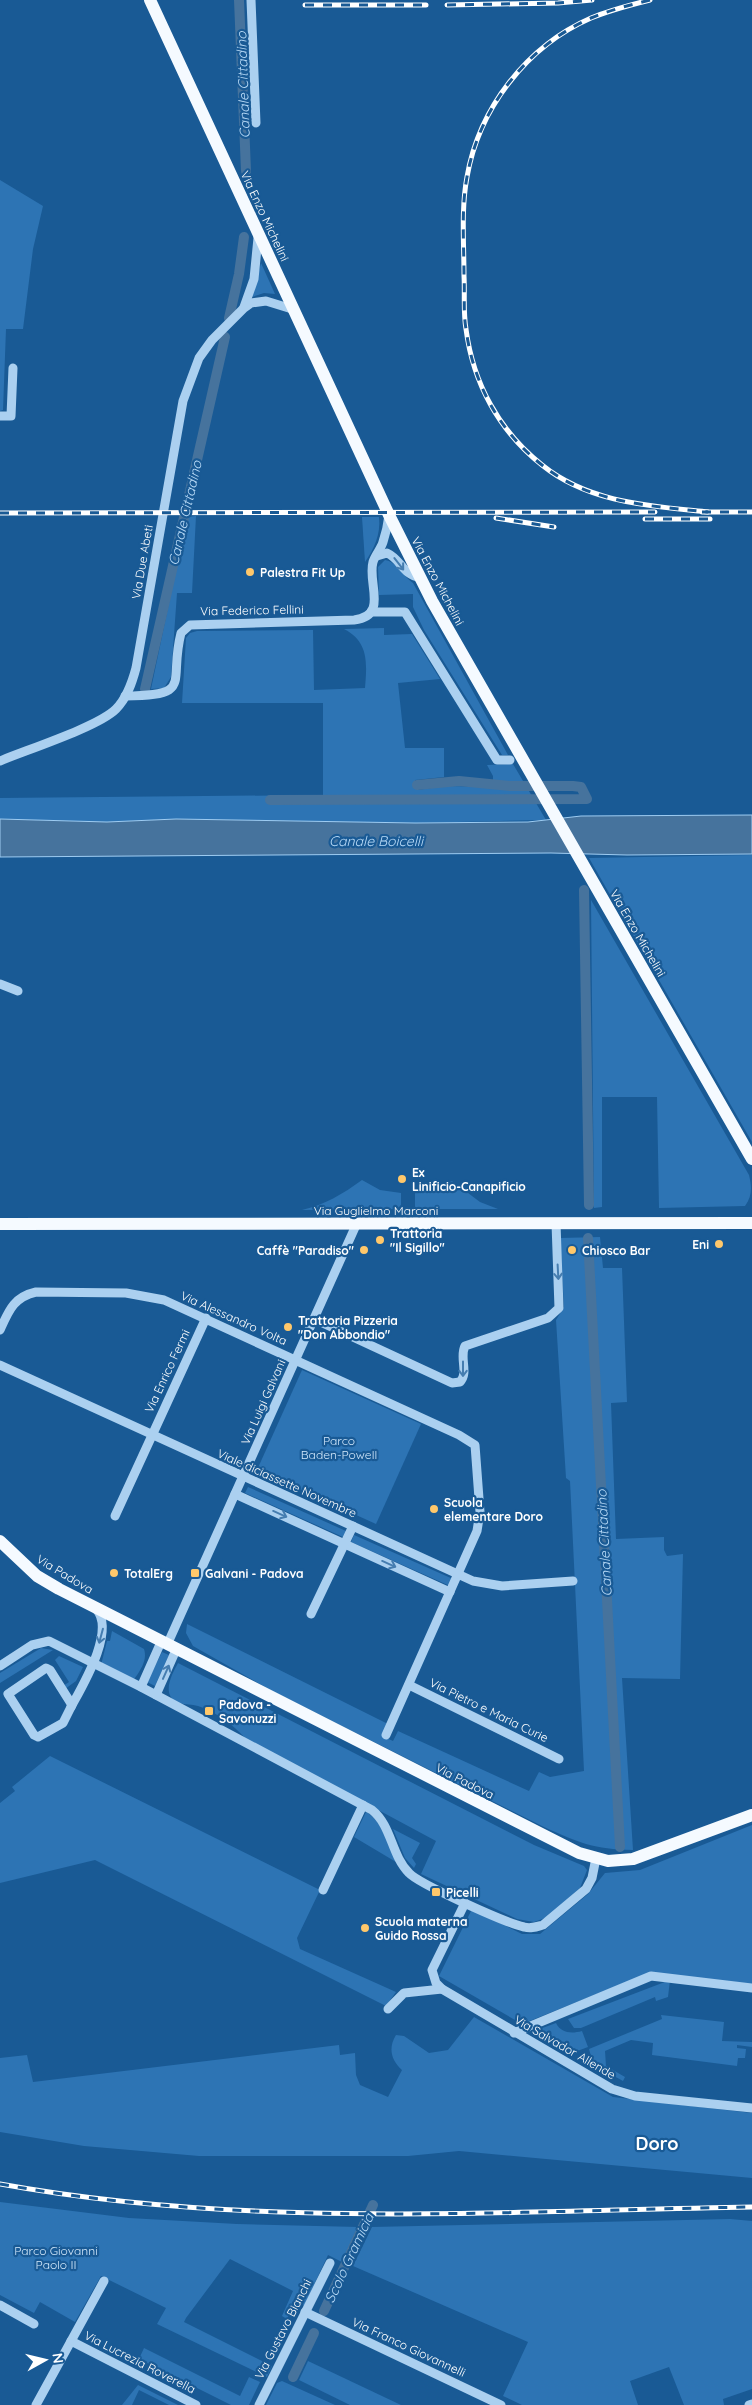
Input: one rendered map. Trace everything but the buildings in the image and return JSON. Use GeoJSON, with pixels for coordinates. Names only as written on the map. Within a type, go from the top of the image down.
{"type":"FeatureCollection","features":[{"type":"Feature","properties":{"kind":"main road","name":"Via Enzo Michelini"},"geometry":{"type":"LineString","coordinates":[[150,0],[292,309],[389,515],[421,578],[459,649],[750,1155],[752,1164]]}},
{"type":"Feature","properties":{"kind":"main road"},"geometry":{"type":"LineString","coordinates":[[724,1223],[752,1214]]}},
{"type":"Feature","properties":{"kind":"main road","name":"Via Guglielmo Marconi"},"geometry":{"type":"LineString","coordinates":[[0,1224],[752,1223]]}},
{"type":"Feature","properties":{"kind":"main road","name":"Via Padova"},"geometry":{"type":"LineString","coordinates":[[0,1541],[37,1576],[168,1646],[566,1848],[596,1858],[621,1860],[646,1856],[752,1815]]}},
{"type":"Feature","properties":{"kind":"street"},"geometry":{"type":"LineString","coordinates":[[251,0],[256,123]]}},
{"type":"Feature","properties":{"kind":"street","name":"Via Due Abeti"},"geometry":{"type":"LineString","coordinates":[[0,761],[100,720],[116,710],[125,696],[136,668],[187,388],[197,363],[206,349],[244,308],[250,293],[257,264],[257,232]]}},
{"type":"Feature","properties":{"kind":"street"},"geometry":{"type":"LineString","coordinates":[[244,308],[251,303],[266,301],[292,309]]}},
{"type":"Feature","properties":{"kind":"street"},"geometry":{"type":"LineString","coordinates":[[0,416],[11,416],[13,368]]}},
{"type":"Feature","properties":{"kind":"street"},"geometry":{"type":"LineString","coordinates":[[371,612],[374,601],[372,563],[383,541],[389,515]]}},
{"type":"Feature","properties":{"kind":"street"},"geometry":{"type":"LineString","coordinates":[[376,556],[387,553],[391,555],[406,573],[421,578]]}},
{"type":"Feature","properties":{"kind":"street","name":"Via Federico Fellini"},"geometry":{"type":"LineString","coordinates":[[125,696],[161,695],[173,687],[177,678],[181,633],[190,625],[354,620],[364,618],[371,612],[405,612],[497,760],[510,760]]}},
{"type":"Feature","properties":{"kind":"street"},"geometry":{"type":"LineString","coordinates":[[0,984],[18,991]]}},
{"type":"Feature","properties":{"kind":"street"},"geometry":{"type":"LineString","coordinates":[[314,1319],[452,1383],[460,1382],[464,1376],[463,1353],[465,1346],[548,1318],[559,1308],[556,1223]]}},
{"type":"Feature","properties":{"kind":"street","name":"Via Luigi Galvani"},"geometry":{"type":"LineString","coordinates":[[168,1646],[357,1224]]}},
{"type":"Feature","properties":{"kind":"street","name":"Via Alessandro Volta"},"geometry":{"type":"LineString","coordinates":[[0,1330],[14,1302],[25,1294],[44,1291],[145,1295],[164,1300],[206,1318],[459,1435],[476,1445],[480,1523],[458,1574]]}},
{"type":"Feature","properties":{"kind":"street","name":"Via Enrico Fermi"},"geometry":{"type":"LineString","coordinates":[[115,1516],[206,1318]]}},
{"type":"Feature","properties":{"kind":"street","name":"Viale diciassette Novembre"},"geometry":{"type":"LineString","coordinates":[[0,1365],[458,1574],[493,1585],[573,1581]]}},
{"type":"Feature","properties":{"kind":"street"},"geometry":{"type":"LineString","coordinates":[[236,1494],[450,1592]]}},
{"type":"Feature","properties":{"kind":"street"},"geometry":{"type":"LineString","coordinates":[[311,1614],[353,1526]]}},
{"type":"Feature","properties":{"kind":"street","name":"Via Pietro e Maria Curie"},"geometry":{"type":"LineString","coordinates":[[386,1736],[458,1574]]}},
{"type":"Feature","properties":{"kind":"street","name":"Via Padova"},"geometry":{"type":"LineString","coordinates":[[72,1707],[72,1704],[48,1668],[8,1694],[34,1735],[38,1738],[63,1723],[72,1707],[92,1664],[103,1628],[102,1615],[96,1608]]}},
{"type":"Feature","properties":{"kind":"street"},"geometry":{"type":"LineString","coordinates":[[0,1666],[32,1645],[45,1641],[140,1687],[372,1810],[383,1821],[407,1872],[413,1877],[465,1903],[522,1927],[537,1927],[586,1889],[592,1878],[596,1858]]}},
{"type":"Feature","properties":{"kind":"street"},"geometry":{"type":"LineString","coordinates":[[140,1687],[168,1646]]}},
{"type":"Feature","properties":{"kind":"street"},"geometry":{"type":"LineString","coordinates":[[156,1695],[168,1646]]}},
{"type":"Feature","properties":{"kind":"street","name":"Via Pietro e Maria Curie"},"geometry":{"type":"LineString","coordinates":[[409,1685],[559,1758]]}},
{"type":"Feature","properties":{"kind":"street"},"geometry":{"type":"LineString","coordinates":[[323,1890],[363,1805]]}},
{"type":"Feature","properties":{"kind":"street"},"geometry":{"type":"LineString","coordinates":[[388,2009],[404,1993],[439,1986],[432,1976],[434,1965],[465,1903]]}},
{"type":"Feature","properties":{"kind":"street"},"geometry":{"type":"LineString","coordinates":[[514,2033],[651,1976],[752,1988]]}},
{"type":"Feature","properties":{"kind":"street","name":"Via Salvador Allende"},"geometry":{"type":"LineString","coordinates":[[439,1986],[514,2033],[612,2089],[625,2094],[752,2108]]}},
{"type":"Feature","properties":{"kind":"street","name":"Via Gustavo Bianchi"},"geometry":{"type":"LineString","coordinates":[[259,2405],[330,2263]]}},
{"type":"Feature","properties":{"kind":"street"},"geometry":{"type":"LineString","coordinates":[[36,2405],[104,2281]]}},
{"type":"Feature","properties":{"kind":"street"},"geometry":{"type":"LineString","coordinates":[[0,2305],[34,2324]]}},
{"type":"Feature","properties":{"kind":"street","name":"Via Franco Giovannelli"},"geometry":{"type":"LineString","coordinates":[[305,2312],[502,2405]]}},
{"type":"Feature","properties":{"kind":"street","name":"Via Lucrezia Roverella"},"geometry":{"type":"LineString","coordinates":[[71,2341],[196,2405]]}},
{"type":"Feature","properties":{"kind":"green space"},"geometry":{"type":"Polygon","coordinates":[[[0,180],[43,206],[33,249],[23,329],[6,329],[3,410],[0,411],[0,180]]]}},
{"type":"Feature","properties":{"kind":"green space"},"geometry":{"type":"Polygon","coordinates":[[[261,263],[275,294],[264,293],[252,297],[261,263]]]}},
{"type":"Feature","properties":{"kind":"green space"},"geometry":{"type":"Polygon","coordinates":[[[196,516],[192,593],[177,593],[171,677],[164,688],[151,689],[187,517],[196,516]]]}},
{"type":"Feature","properties":{"kind":"green space"},"geometry":{"type":"Polygon","coordinates":[[[362,517],[379,517],[376,541],[365,562],[362,517]]]}},
{"type":"Feature","properties":{"kind":"green space"},"geometry":{"type":"Polygon","coordinates":[[[385,560],[393,563],[413,583],[508,755],[502,755],[424,630],[413,607],[413,594],[379,595],[378,567],[385,560]]]}},
{"type":"Feature","properties":{"kind":"green space"},"geometry":{"type":"Polygon","coordinates":[[[384,628],[384,635],[412,634],[440,679],[398,683],[405,748],[444,748],[444,777],[415,780],[417,790],[446,786],[493,787],[493,776],[487,765],[513,764],[546,820],[415,823],[176,819],[107,822],[0,819],[0,798],[323,795],[323,703],[182,703],[186,638],[190,633],[197,631],[313,630],[314,690],[365,688],[365,654],[358,640],[344,629],[384,628]]]}},
{"type":"Feature","properties":{"kind":"green space"},"geometry":{"type":"Polygon","coordinates":[[[752,855],[752,1142],[589,858],[752,855]]]}},
{"type":"Feature","properties":{"kind":"green space"},"geometry":{"type":"Polygon","coordinates":[[[591,900],[749,1175],[751,1192],[745,1206],[659,1208],[657,1097],[602,1097],[602,1207],[594,1208],[591,900]]]}},
{"type":"Feature","properties":{"kind":"green space"},"geometry":{"type":"Polygon","coordinates":[[[362,1180],[380,1190],[401,1193],[401,1209],[302,1210],[333,1198],[362,1180]]]}},
{"type":"Feature","properties":{"kind":"green space"},"geometry":{"type":"Polygon","coordinates":[[[452,1181],[480,1202],[498,1209],[415,1209],[415,1192],[433,1189],[452,1181]]]}},
{"type":"Feature","properties":{"kind":"green space"},"geometry":{"type":"Polygon","coordinates":[[[600,1237],[603,1268],[622,1268],[627,1402],[611,1403],[616,1539],[664,1537],[664,1550],[667,1556],[683,1554],[680,1679],[622,1678],[633,1850],[597,1847],[544,1827],[274,1692],[193,1646],[186,1633],[187,1624],[388,1724],[382,1736],[393,1741],[398,1731],[529,1791],[539,1772],[550,1777],[584,1771],[570,1481],[566,1478],[556,1320],[564,1307],[560,1238],[600,1237]]]}},
{"type":"Feature","properties":{"kind":"green space","name":"Parco Baden-Powell"},"geometry":{"type":"Polygon","coordinates":[[[302,1370],[421,1424],[376,1524],[257,1470],[302,1370]]]}},
{"type":"Feature","properties":{"kind":"green space"},"geometry":{"type":"Polygon","coordinates":[[[248,1487],[346,1531],[343,1537],[245,1493],[248,1487]]]}},
{"type":"Feature","properties":{"kind":"green space"},"geometry":{"type":"Polygon","coordinates":[[[354,1535],[453,1579],[450,1586],[351,1542],[354,1535]]]}},
{"type":"Feature","properties":{"kind":"green space"},"geometry":{"type":"Polygon","coordinates":[[[112,1631],[144,1649],[144,1662],[133,1681],[101,1665],[107,1641],[110,1641],[112,1631]]]}},
{"type":"Feature","properties":{"kind":"green space"},"geometry":{"type":"Polygon","coordinates":[[[41,1648],[53,1650],[0,1683],[0,1673],[41,1648]]]}},
{"type":"Feature","properties":{"kind":"green space"},"geometry":{"type":"Polygon","coordinates":[[[162,1652],[169,1655],[155,1686],[147,1682],[162,1652]]]}},
{"type":"Feature","properties":{"kind":"green space"},"geometry":{"type":"Polygon","coordinates":[[[59,1656],[83,1667],[76,1681],[65,1689],[63,1686],[69,1682],[55,1660],[59,1656]]]}},
{"type":"Feature","properties":{"kind":"green space"},"geometry":{"type":"Polygon","coordinates":[[[178,1663],[534,1845],[584,1866],[587,1870],[580,1888],[548,1917],[534,1922],[517,1919],[421,1874],[436,1841],[246,1739],[218,1715],[196,1705],[179,1703],[173,1700],[170,1695],[169,1684],[178,1663]]]}},
{"type":"Feature","properties":{"kind":"green space"},"geometry":{"type":"Polygon","coordinates":[[[50,1756],[320,1890],[297,1938],[300,1949],[396,1992],[386,2006],[95,1860],[0,1883],[0,1803],[15,1791],[12,1787],[50,1756]]]}},
{"type":"Feature","properties":{"kind":"green space"},"geometry":{"type":"Polygon","coordinates":[[[366,1812],[381,1827],[396,1862],[354,1837],[366,1812]]]}},
{"type":"Feature","properties":{"kind":"green space"},"geometry":{"type":"Polygon","coordinates":[[[752,1825],[752,1984],[649,1973],[522,2024],[439,1976],[472,1909],[522,1934],[540,1934],[588,1894],[605,1873],[640,1870],[752,1825]]]}},
{"type":"Feature","properties":{"kind":"green space"},"geometry":{"type":"Polygon","coordinates":[[[393,1829],[420,1843],[412,1858],[416,1864],[414,1868],[405,1858],[393,1829]]]}},
{"type":"Feature","properties":{"kind":"green space"},"geometry":{"type":"Polygon","coordinates":[[[670,1980],[668,1997],[656,2001],[655,1997],[581,2028],[574,2028],[568,2019],[670,1980]]]}},
{"type":"Feature","properties":{"kind":"green space"},"geometry":{"type":"Polygon","coordinates":[[[661,2015],[724,2022],[722,2041],[752,2042],[752,2047],[737,2045],[737,2048],[746,2049],[745,2058],[738,2058],[737,2066],[652,2055],[653,2043],[631,2040],[605,2051],[606,2066],[625,2077],[623,2081],[583,2059],[591,2056],[589,2049],[662,2019],[661,2015]]]}},
{"type":"Feature","properties":{"kind":"green space"},"geometry":{"type":"Polygon","coordinates":[[[474,2017],[613,2097],[752,2113],[752,2178],[459,2151],[408,2156],[199,2156],[84,2146],[0,2132],[0,2058],[27,2055],[33,2082],[339,2045],[340,2055],[355,2053],[356,2075],[360,2085],[388,2097],[402,2070],[395,2062],[391,2049],[396,2035],[404,2036],[429,2053],[448,2050],[474,2017]]]}},
{"type":"Feature","properties":{"kind":"green space"},"geometry":{"type":"Polygon","coordinates":[[[556,2023],[567,2032],[582,2031],[588,2047],[572,2053],[537,2034],[537,2030],[556,2023]]]}},
{"type":"Feature","properties":{"kind":"green space","name":"Parco Giovanni Paolo II"},"geometry":{"type":"Polygon","coordinates":[[[0,2202],[129,2218],[237,2224],[359,2227],[342,2262],[328,2255],[304,2306],[302,2304],[300,2308],[293,2305],[287,2319],[282,2316],[293,2291],[230,2259],[186,2318],[184,2322],[272,2366],[267,2377],[157,2324],[166,2308],[101,2276],[75,2322],[40,2302],[34,2313],[0,2295],[0,2202]]]}},
{"type":"Feature","properties":{"kind":"green space"},"geometry":{"type":"Polygon","coordinates":[[[730,2219],[752,2221],[752,2389],[723,2399],[724,2405],[684,2405],[669,2367],[630,2381],[638,2405],[522,2405],[503,2396],[528,2342],[353,2266],[372,2227],[730,2219]]]}},
{"type":"Feature","properties":{"kind":"green space"},"geometry":{"type":"Polygon","coordinates":[[[144,2348],[240,2396],[249,2377],[260,2382],[249,2405],[231,2405],[139,2359],[144,2348]]]}},
{"type":"Feature","properties":{"kind":"green space"},"geometry":{"type":"Polygon","coordinates":[[[308,2361],[401,2405],[350,2405],[299,2380],[308,2361]]]}},
{"type":"Feature","properties":{"kind":"green space"},"geometry":{"type":"Polygon","coordinates":[[[282,2381],[335,2405],[266,2405],[277,2383],[282,2381]]]}},
{"type":"Feature","properties":{"kind":"green space"},"geometry":{"type":"Polygon","coordinates":[[[138,2385],[178,2405],[169,2405],[139,2390],[132,2405],[122,2405],[138,2385]]]}},
{"type":"Feature","properties":{"kind":"water","name":"Canale Boicelli"},"geometry":{"type":"Polygon","coordinates":[[[752,815],[752,854],[627,855],[551,853],[0,857],[0,819],[107,822],[176,819],[415,823],[528,822],[581,816],[752,815]]]}},
{"type":"Feature","properties":{"kind":"waterway","name":"Canale Cittadino"},"geometry":{"type":"LineString","coordinates":[[239,0],[246,171]]}},
{"type":"Feature","properties":{"kind":"waterway","name":"Canale Cittadino"},"geometry":{"type":"LineString","coordinates":[[229,318],[239,274],[244,237]]}},
{"type":"Feature","properties":{"kind":"waterway","name":"Canale Cittadino"},"geometry":{"type":"LineString","coordinates":[[145,689],[225,337]]}},
{"type":"Feature","properties":{"kind":"waterway"},"geometry":{"type":"LineString","coordinates":[[270,800],[587,799],[581,787],[573,786],[510,786],[459,781],[417,785]]}},
{"type":"Feature","properties":{"kind":"waterway"},"geometry":{"type":"LineString","coordinates":[[584,890],[589,1205]]}},
{"type":"Feature","properties":{"kind":"waterway","name":"Canale Cittadino"},"geometry":{"type":"LineString","coordinates":[[588,1238],[620,1847]]}},
{"type":"Feature","properties":{"kind":"waterway","name":"Scolo Gramicia"},"geometry":{"type":"LineString","coordinates":[[324,2311],[373,2205]]}},
{"type":"Feature","properties":{"kind":"waterway","name":"Scolo Gramicia"},"geometry":{"type":"LineString","coordinates":[[293,2377],[314,2333]]}},
{"type":"Feature","properties":{"kind":"railway"},"geometry":{"type":"LineString","coordinates":[[447,5],[558,3],[592,0]]}},
{"type":"Feature","properties":{"kind":"railway"},"geometry":{"type":"LineString","coordinates":[[650,0],[598,15],[568,30],[546,45],[527,62],[509,82],[495,104],[482,127],[473,152],[465,189],[463,226],[465,323],[475,368],[490,404],[513,437],[542,465],[560,478],[600,495],[642,505],[708,512]]}},
{"type":"Feature","properties":{"kind":"railway"},"geometry":{"type":"LineString","coordinates":[[305,5],[426,5]]}},
{"type":"Feature","properties":{"kind":"railway"},"geometry":{"type":"LineString","coordinates":[[0,513],[655,512]]}},
{"type":"Feature","properties":{"kind":"railway"},"geometry":{"type":"LineString","coordinates":[[702,512],[752,512]]}},
{"type":"Feature","properties":{"kind":"railway"},"geometry":{"type":"LineString","coordinates":[[496,518],[554,527]]}},
{"type":"Feature","properties":{"kind":"railway"},"geometry":{"type":"LineString","coordinates":[[645,519],[710,519]]}},
{"type":"Feature","properties":{"kind":"railway"},"geometry":{"type":"LineString","coordinates":[[0,2184],[93,2198],[187,2207],[281,2212],[375,2214],[752,2207]]}},
{"type":"Feature","properties":{"kind":"place","name":"Palestra Fit Up"},"geometry":{"type":"Point","coordinates":[250,572]}},
{"type":"Feature","properties":{"kind":"place","name":"Ex Linificio-Canapificio"},"geometry":{"type":"Point","coordinates":[402,1179]}},
{"type":"Feature","properties":{"kind":"place","name":"Trattoria \"Il Sigillo\""},"geometry":{"type":"Point","coordinates":[380,1240]}},
{"type":"Feature","properties":{"kind":"place","name":"Eni"},"geometry":{"type":"Point","coordinates":[719,1244]}},
{"type":"Feature","properties":{"kind":"place","name":"Caffè \"Paradiso\""},"geometry":{"type":"Point","coordinates":[364,1250]}},
{"type":"Feature","properties":{"kind":"place","name":"Chiosco Bar"},"geometry":{"type":"Point","coordinates":[572,1250]}},
{"type":"Feature","properties":{"kind":"place","name":"Trattoria Pizzeria \"Don Abbondio\""},"geometry":{"type":"Point","coordinates":[288,1327]}},
{"type":"Feature","properties":{"kind":"place","name":"Scuola elementare Doro"},"geometry":{"type":"Point","coordinates":[434,1509]}},
{"type":"Feature","properties":{"kind":"place","name":"TotalErg"},"geometry":{"type":"Point","coordinates":[114,1573]}},
{"type":"Feature","properties":{"kind":"place","name":"Galvani - Padova"},"geometry":{"type":"Point","coordinates":[195,1573]}},
{"type":"Feature","properties":{"kind":"place","name":"Padova - Savonuzzi"},"geometry":{"type":"Point","coordinates":[209,1711]}},
{"type":"Feature","properties":{"kind":"place","name":"Picelli"},"geometry":{"type":"Point","coordinates":[436,1892]}},
{"type":"Feature","properties":{"kind":"place","name":"Scuola materna Guido Rossa"},"geometry":{"type":"Point","coordinates":[365,1928]}},
{"type":"Feature","properties":{"kind":"district","name":"Doro"},"geometry":{"type":"Point","coordinates":[657,2143]}}]}
